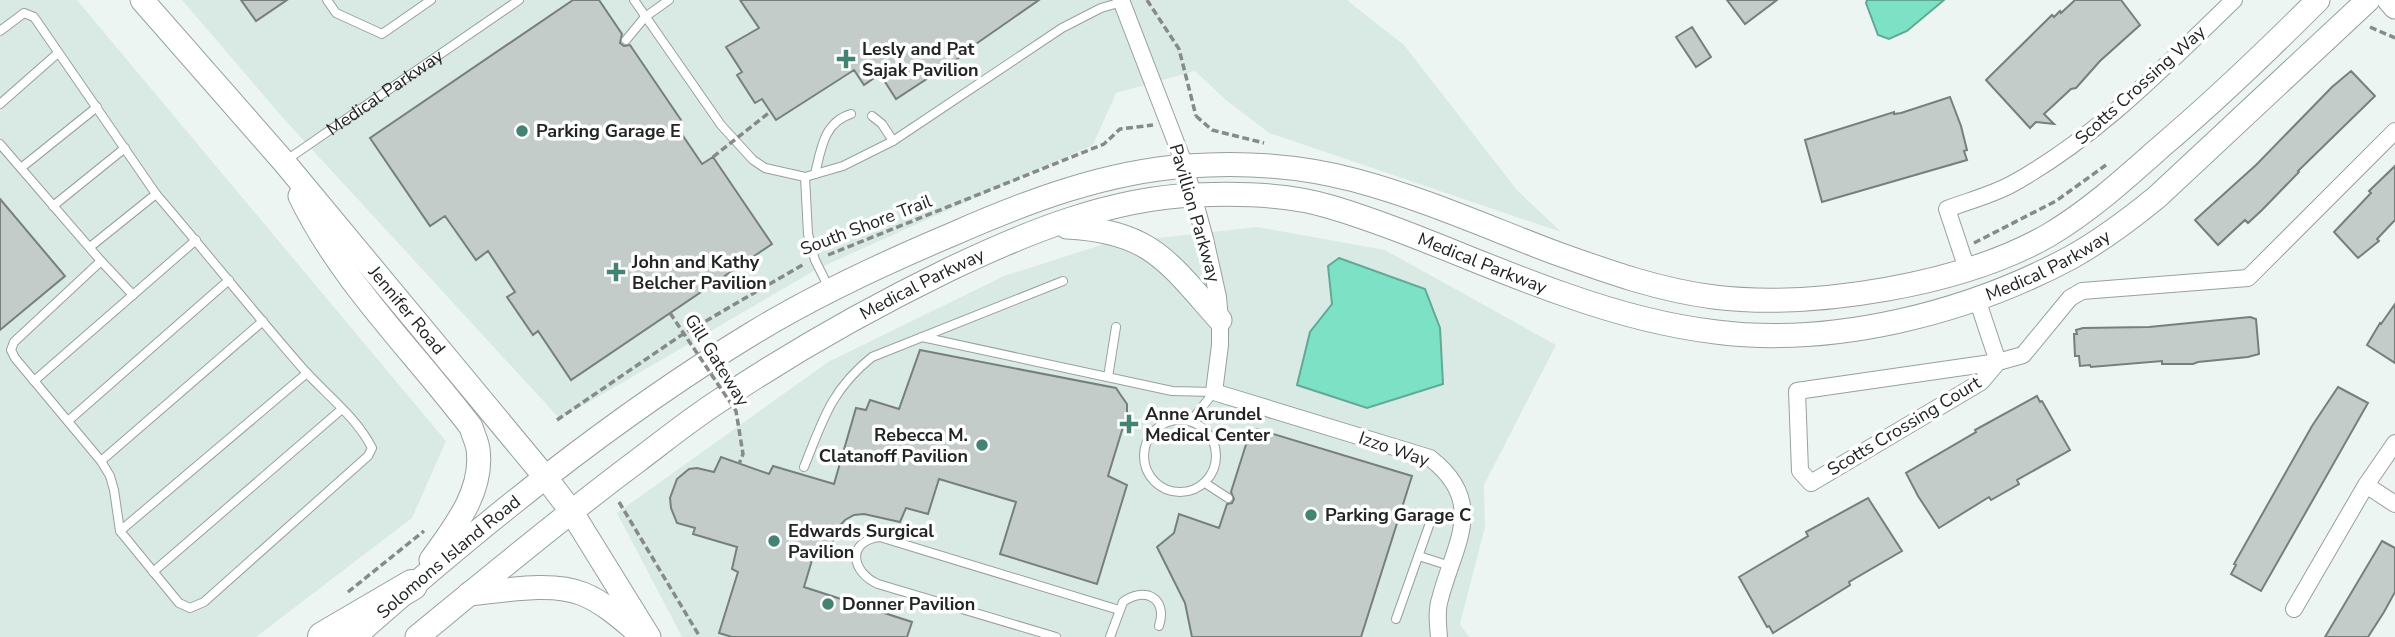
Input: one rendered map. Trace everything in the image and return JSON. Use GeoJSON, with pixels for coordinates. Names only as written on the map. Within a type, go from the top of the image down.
{"type":"FeatureCollection","features":[{"type":"Feature","properties":{"kind":"highway"},"geometry":{"type":"LineString","coordinates":[[323,637],[412,586]]}},
{"type":"Feature","properties":{"kind":"main road","name":"Jennifer Road"},"geometry":{"type":"LineString","coordinates":[[142,0],[284,162],[546,478],[571,511],[649,637]]}},
{"type":"Feature","properties":{"kind":"main road","name":"Medical Parkway"},"geometry":{"type":"LineString","coordinates":[[546,478],[693,371],[754,332],[830,290],[929,244],[1035,200],[1070,188],[1121,176],[1185,166],[1282,168],[1348,178],[1406,196],[1609,272],[1674,291],[1753,299],[1828,297],[1875,292],[1964,259],[2001,258],[2047,236],[2088,209],[2118,186],[2219,96],[2318,0]]}},
{"type":"Feature","properties":{"kind":"main road","name":"Medical Parkway"},"geometry":{"type":"LineString","coordinates":[[571,511],[719,401],[792,355],[916,286],[995,248],[1054,226],[1111,208],[1193,195],[1263,195],[1327,206],[1565,295],[1647,319],[1717,332],[1813,334],[1920,315],[1977,299],[2073,256],[2127,221],[2178,178],[2368,0]]}},
{"type":"Feature","properties":{"kind":"main road"},"geometry":{"type":"LineString","coordinates":[[2389,0],[2395,7]]}},
{"type":"Feature","properties":{"kind":"main road"},"geometry":{"type":"LineString","coordinates":[[284,162],[323,240],[471,427],[478,449],[475,486],[465,510],[412,586]]}},
{"type":"Feature","properties":{"kind":"main road"},"geometry":{"type":"LineString","coordinates":[[1054,226],[1112,231],[1148,247],[1181,276],[1220,320]]}},
{"type":"Feature","properties":{"kind":"main road","name":"Solomons Island Road"},"geometry":{"type":"LineString","coordinates":[[354,637],[412,586],[546,478]]}},
{"type":"Feature","properties":{"kind":"main road"},"geometry":{"type":"LineString","coordinates":[[417,637],[571,511]]}},
{"type":"Feature","properties":{"kind":"main road"},"geometry":{"type":"LineString","coordinates":[[469,594],[550,587],[566,589],[583,594],[603,605],[643,637]]}},
{"type":"Feature","properties":{"kind":"street","name":"Scotts Crossing Way"},"geometry":{"type":"LineString","coordinates":[[1964,259],[1947,209],[2010,185],[2078,143],[2234,0]]}},
{"type":"Feature","properties":{"kind":"street","name":"Pavillion Parkway"},"geometry":{"type":"LineString","coordinates":[[1122,1],[1185,166],[1218,297],[1220,345],[1214,392]]}},
{"type":"Feature","properties":{"kind":"street"},"geometry":{"type":"LineString","coordinates":[[1977,299],[1998,362],[2023,355],[2070,298],[2082,291],[2248,278],[2395,131]]}},
{"type":"Feature","properties":{"kind":"street","name":"Scotts Crossing Court"},"geometry":{"type":"LineString","coordinates":[[1998,362],[1981,382],[1811,482],[1800,471],[1797,391],[1998,362]]}},
{"type":"Feature","properties":{"kind":"street","name":"Izzo Way"},"geometry":{"type":"LineString","coordinates":[[1214,392],[1430,458],[1445,469],[1463,505],[1463,526],[1439,602],[1439,637]]}},
{"type":"Feature","properties":{"kind":"street"},"geometry":{"type":"LineString","coordinates":[[2294,609],[2366,485],[2395,443]]}},
{"type":"Feature","properties":{"kind":"street"},"geometry":{"type":"LineString","coordinates":[[2366,485],[2395,504]]}},
{"type":"Feature","properties":{"kind":"lane"},"geometry":{"type":"LineString","coordinates":[[327,0],[336,13],[382,34],[431,0]]}},
{"type":"Feature","properties":{"kind":"lane","name":"Medical Parkway"},"geometry":{"type":"LineString","coordinates":[[284,162],[519,0]]}},
{"type":"Feature","properties":{"kind":"lane"},"geometry":{"type":"LineString","coordinates":[[634,0],[721,125],[753,160],[765,169],[804,177],[843,166],[893,141],[1062,28],[1101,8],[1122,1]]}},
{"type":"Feature","properties":{"kind":"lane"},"geometry":{"type":"LineString","coordinates":[[626,40],[645,17],[669,0]]}},
{"type":"Feature","properties":{"kind":"lane"},"geometry":{"type":"LineString","coordinates":[[0,31],[24,13],[34,17],[156,194],[307,373],[368,439],[372,448],[368,456],[204,602],[190,608],[179,603],[120,531],[110,476],[11,350],[14,342],[101,261]]}},
{"type":"Feature","properties":{"kind":"lane"},"geometry":{"type":"LineString","coordinates":[[0,104],[58,52]]}},
{"type":"Feature","properties":{"kind":"lane"},"geometry":{"type":"LineString","coordinates":[[21,168],[97,107]]}},
{"type":"Feature","properties":{"kind":"lane"},"geometry":{"type":"LineString","coordinates":[[815,174],[830,126],[839,117],[850,114]]}},
{"type":"Feature","properties":{"kind":"lane"},"geometry":{"type":"LineString","coordinates":[[872,116],[882,124],[893,141]]}},
{"type":"Feature","properties":{"kind":"lane"},"geometry":{"type":"LineString","coordinates":[[0,144],[133,295]]}},
{"type":"Feature","properties":{"kind":"lane"},"geometry":{"type":"LineString","coordinates":[[53,206],[125,148]]}},
{"type":"Feature","properties":{"kind":"lane"},"geometry":{"type":"LineString","coordinates":[[804,177],[808,234],[814,260],[830,290]]}},
{"type":"Feature","properties":{"kind":"lane"},"geometry":{"type":"LineString","coordinates":[[90,247],[156,194]]}},
{"type":"Feature","properties":{"kind":"lane"},"geometry":{"type":"LineString","coordinates":[[34,381],[196,240]]}},
{"type":"Feature","properties":{"kind":"lane"},"geometry":{"type":"LineString","coordinates":[[68,421],[229,280]]}},
{"type":"Feature","properties":{"kind":"lane"},"geometry":{"type":"LineString","coordinates":[[804,467],[830,403],[855,371],[872,357],[1063,281]]}},
{"type":"Feature","properties":{"kind":"lane"},"geometry":{"type":"LineString","coordinates":[[100,461],[263,321]]}},
{"type":"Feature","properties":{"kind":"lane"},"geometry":{"type":"LineString","coordinates":[[1108,377],[1116,327]]}},
{"type":"Feature","properties":{"kind":"lane"},"geometry":{"type":"LineString","coordinates":[[920,337],[1172,391],[1214,392]]}},
{"type":"Feature","properties":{"kind":"lane"},"geometry":{"type":"LineString","coordinates":[[120,531],[307,373]]}},
{"type":"Feature","properties":{"kind":"lane"},"geometry":{"type":"LineString","coordinates":[[1191,421],[1214,392]]}},
{"type":"Feature","properties":{"kind":"lane"},"geometry":{"type":"LineString","coordinates":[[153,572],[342,409]]}},
{"type":"Feature","properties":{"kind":"lane"},"geometry":{"type":"LineString","coordinates":[[1170,421],[1191,421],[1209,433],[1217,453],[1213,473],[1205,483],[1191,491],[1170,491],[1153,479],[1144,461],[1148,439],[1159,427],[1170,421]]}},
{"type":"Feature","properties":{"kind":"lane"},"geometry":{"type":"LineString","coordinates":[[1205,483],[1228,498]]}},
{"type":"Feature","properties":{"kind":"lane"},"geometry":{"type":"LineString","coordinates":[[1396,619],[1431,520]]}},
{"type":"Feature","properties":{"kind":"lane"},"geometry":{"type":"LineString","coordinates":[[1056,637],[869,580],[857,565],[858,548],[865,541],[880,537],[1119,610]]}},
{"type":"Feature","properties":{"kind":"lane"},"geometry":{"type":"LineString","coordinates":[[1419,556],[1450,566]]}},
{"type":"Feature","properties":{"kind":"lane"},"geometry":{"type":"LineString","coordinates":[[1110,637],[1123,602],[1137,594],[1149,594],[1156,599],[1161,610],[1159,626]]}},
{"type":"Feature","properties":{"kind":"path"},"geometry":{"type":"LineString","coordinates":[[1147,0],[1179,49],[1196,116],[1212,130],[1275,145]]}},
{"type":"Feature","properties":{"kind":"path"},"geometry":{"type":"LineString","coordinates":[[2368,27],[2395,38]]}},
{"type":"Feature","properties":{"kind":"path"},"geometry":{"type":"LineString","coordinates":[[713,157],[770,111]]}},
{"type":"Feature","properties":{"kind":"path","name":"South Shore Trail"},"geometry":{"type":"LineString","coordinates":[[557,419],[680,336],[794,268],[1104,144],[1120,129],[1168,123]]}},
{"type":"Feature","properties":{"kind":"path"},"geometry":{"type":"LineString","coordinates":[[1964,259],[2056,201],[2116,157]]}},
{"type":"Feature","properties":{"kind":"path","name":"Gill Gateway"},"geometry":{"type":"LineString","coordinates":[[670,313],[736,411],[743,454],[739,464]]}},
{"type":"Feature","properties":{"kind":"path"},"geometry":{"type":"LineString","coordinates":[[619,502],[700,637]]}},
{"type":"Feature","properties":{"kind":"path"},"geometry":{"type":"LineString","coordinates":[[344,596],[426,530]]}},
{"type":"Feature","properties":{"kind":"shaded area"},"geometry":{"type":"Polygon","coordinates":[[[0,0],[77,0],[446,441],[412,518],[256,637],[0,637],[0,0]]]}},
{"type":"Feature","properties":{"kind":"shaded area"},"geometry":{"type":"Polygon","coordinates":[[[182,0],[1347,0],[1404,45],[1517,190],[1561,232],[1269,133],[1226,100],[1195,71],[1116,93],[1093,145],[817,269],[560,419],[284,119],[182,0]]]}},
{"type":"Feature","properties":{"kind":"shaded area"},"geometry":{"type":"Polygon","coordinates":[[[1867,0],[1944,0],[1907,31],[1889,39],[1878,35],[1867,0]]]}},
{"type":"Feature","properties":{"kind":"shaded area","name":"Anne Arundel Medical Center"},"geometry":{"type":"Polygon","coordinates":[[[1257,227],[1385,250],[1556,345],[1484,485],[1485,527],[1460,624],[1469,637],[682,637],[617,513],[828,362],[1004,276],[1104,244],[1257,227]]]}},
{"type":"Feature","properties":{"kind":"shaded area"},"geometry":{"type":"Polygon","coordinates":[[[1339,258],[1425,289],[1440,328],[1443,384],[1367,408],[1297,385],[1310,332],[1332,304],[1328,266],[1339,258]]]}},
{"type":"Feature","properties":{"kind":"building"},"geometry":{"type":"Polygon","coordinates":[[[241,0],[287,0],[256,21],[241,0]]]}},
{"type":"Feature","properties":{"kind":"building"},"geometry":{"type":"Polygon","coordinates":[[[573,0],[599,0],[622,34],[620,43],[624,46],[630,45],[681,120],[675,124],[702,164],[713,157],[772,244],[571,380],[538,331],[533,335],[507,297],[515,292],[488,251],[476,260],[445,216],[430,226],[370,138],[573,0]]]}},
{"type":"Feature","properties":{"kind":"building","name":"Lesly and Pat Sajak Pavilion"},"geometry":{"type":"Polygon","coordinates":[[[740,0],[1039,0],[973,46],[974,48],[896,99],[880,74],[864,85],[854,70],[776,120],[762,99],[755,103],[737,75],[742,72],[726,47],[759,28],[740,0]]]}},
{"type":"Feature","properties":{"kind":"building"},"geometry":{"type":"Polygon","coordinates":[[[1727,0],[1777,0],[1745,24],[1727,0]]]}},
{"type":"Feature","properties":{"kind":"building"},"geometry":{"type":"Polygon","coordinates":[[[2075,0],[2121,0],[2140,25],[2100,61],[2076,88],[2071,89],[2044,114],[2054,124],[2036,122],[2030,128],[1986,80],[2052,15],[2054,17],[2060,11],[2061,13],[2075,0]]]}},
{"type":"Feature","properties":{"kind":"building"},"geometry":{"type":"Polygon","coordinates":[[[1692,27],[1711,57],[1696,67],[1676,37],[1692,27]]]}},
{"type":"Feature","properties":{"kind":"building"},"geometry":{"type":"Polygon","coordinates":[[[2351,71],[2375,96],[2262,210],[2248,223],[2245,220],[2218,245],[2195,220],[2256,165],[2351,71]]]}},
{"type":"Feature","properties":{"kind":"building"},"geometry":{"type":"Polygon","coordinates":[[[1950,97],[1961,126],[1967,160],[1822,202],[1805,140],[1950,97]]]}},
{"type":"Feature","properties":{"kind":"building"},"geometry":{"type":"Polygon","coordinates":[[[2395,166],[2395,220],[2377,239],[2379,241],[2358,258],[2334,232],[2371,193],[2369,191],[2395,166]]]}},
{"type":"Feature","properties":{"kind":"building"},"geometry":{"type":"Polygon","coordinates":[[[0,199],[65,276],[0,330],[0,199]]]}},
{"type":"Feature","properties":{"kind":"building"},"geometry":{"type":"Polygon","coordinates":[[[2395,304],[2395,363],[2367,345],[2395,304]]]}},
{"type":"Feature","properties":{"kind":"building"},"geometry":{"type":"Polygon","coordinates":[[[2250,317],[2256,319],[2259,354],[2248,357],[2193,364],[2162,364],[2162,361],[2091,367],[2080,366],[2079,356],[2075,356],[2074,334],[2077,334],[2076,330],[2083,328],[2149,327],[2250,317]]]}},
{"type":"Feature","properties":{"kind":"building","name":"Rebecca M. Clatanoff Pavilion"},"geometry":{"type":"Polygon","coordinates":[[[920,350],[1116,388],[1127,404],[1127,414],[1108,476],[1127,485],[1097,584],[1000,554],[1016,502],[939,479],[928,514],[906,508],[900,522],[864,514],[845,520],[836,530],[830,552],[815,550],[804,587],[912,622],[907,637],[732,637],[719,633],[738,572],[732,569],[737,547],[693,534],[695,528],[677,523],[670,498],[677,479],[689,469],[714,472],[721,457],[769,474],[773,466],[834,484],[856,408],[866,410],[870,400],[899,409],[920,350]]]}},
{"type":"Feature","properties":{"kind":"building"},"geometry":{"type":"Polygon","coordinates":[[[2338,387],[2368,403],[2261,591],[2231,574],[2236,565],[2234,564],[2312,426],[2338,387]]]}},
{"type":"Feature","properties":{"kind":"building"},"geometry":{"type":"Polygon","coordinates":[[[2037,396],[2070,450],[2017,480],[2019,484],[1991,500],[1989,497],[1939,528],[1906,473],[1976,432],[1975,430],[2037,396]]]}},
{"type":"Feature","properties":{"kind":"building","name":"Parking Garage C"},"geometry":{"type":"Polygon","coordinates":[[[1257,429],[1412,476],[1361,637],[1192,637],[1185,603],[1157,547],[1174,533],[1179,514],[1219,528],[1227,504],[1234,499],[1231,492],[1249,435],[1257,429]]]}},
{"type":"Feature","properties":{"kind":"building"},"geometry":{"type":"Polygon","coordinates":[[[1868,498],[1902,551],[1849,582],[1850,585],[1773,633],[1739,577],[1808,536],[1806,532],[1868,498]]]}},
{"type":"Feature","properties":{"kind":"building"},"geometry":{"type":"Polygon","coordinates":[[[2382,541],[2395,548],[2395,592],[2384,612],[2368,637],[2325,637],[2382,541]]]}},
{"type":"Feature","properties":{"kind":"place","name":"Lesly and Pat Sajak Pavilion"},"geometry":{"type":"Point","coordinates":[846,59]}},
{"type":"Feature","properties":{"kind":"place","name":"Parking Garage E"},"geometry":{"type":"Point","coordinates":[522,131]}},
{"type":"Feature","properties":{"kind":"place","name":"John and Kathy Belcher Pavilion"},"geometry":{"type":"Point","coordinates":[616,272]}},
{"type":"Feature","properties":{"kind":"place","name":"Anne Arundel Medical Center"},"geometry":{"type":"Point","coordinates":[1129,424]}},
{"type":"Feature","properties":{"kind":"place","name":"Rebecca M. Clatanoff Pavilion"},"geometry":{"type":"Point","coordinates":[982,445]}},
{"type":"Feature","properties":{"kind":"place","name":"Parking Garage C"},"geometry":{"type":"Point","coordinates":[1311,515]}},
{"type":"Feature","properties":{"kind":"place","name":"Edwards Surgical Pavilion"},"geometry":{"type":"Point","coordinates":[774,541]}},
{"type":"Feature","properties":{"kind":"place","name":"Donner Pavilion"},"geometry":{"type":"Point","coordinates":[828,604]}}]}
